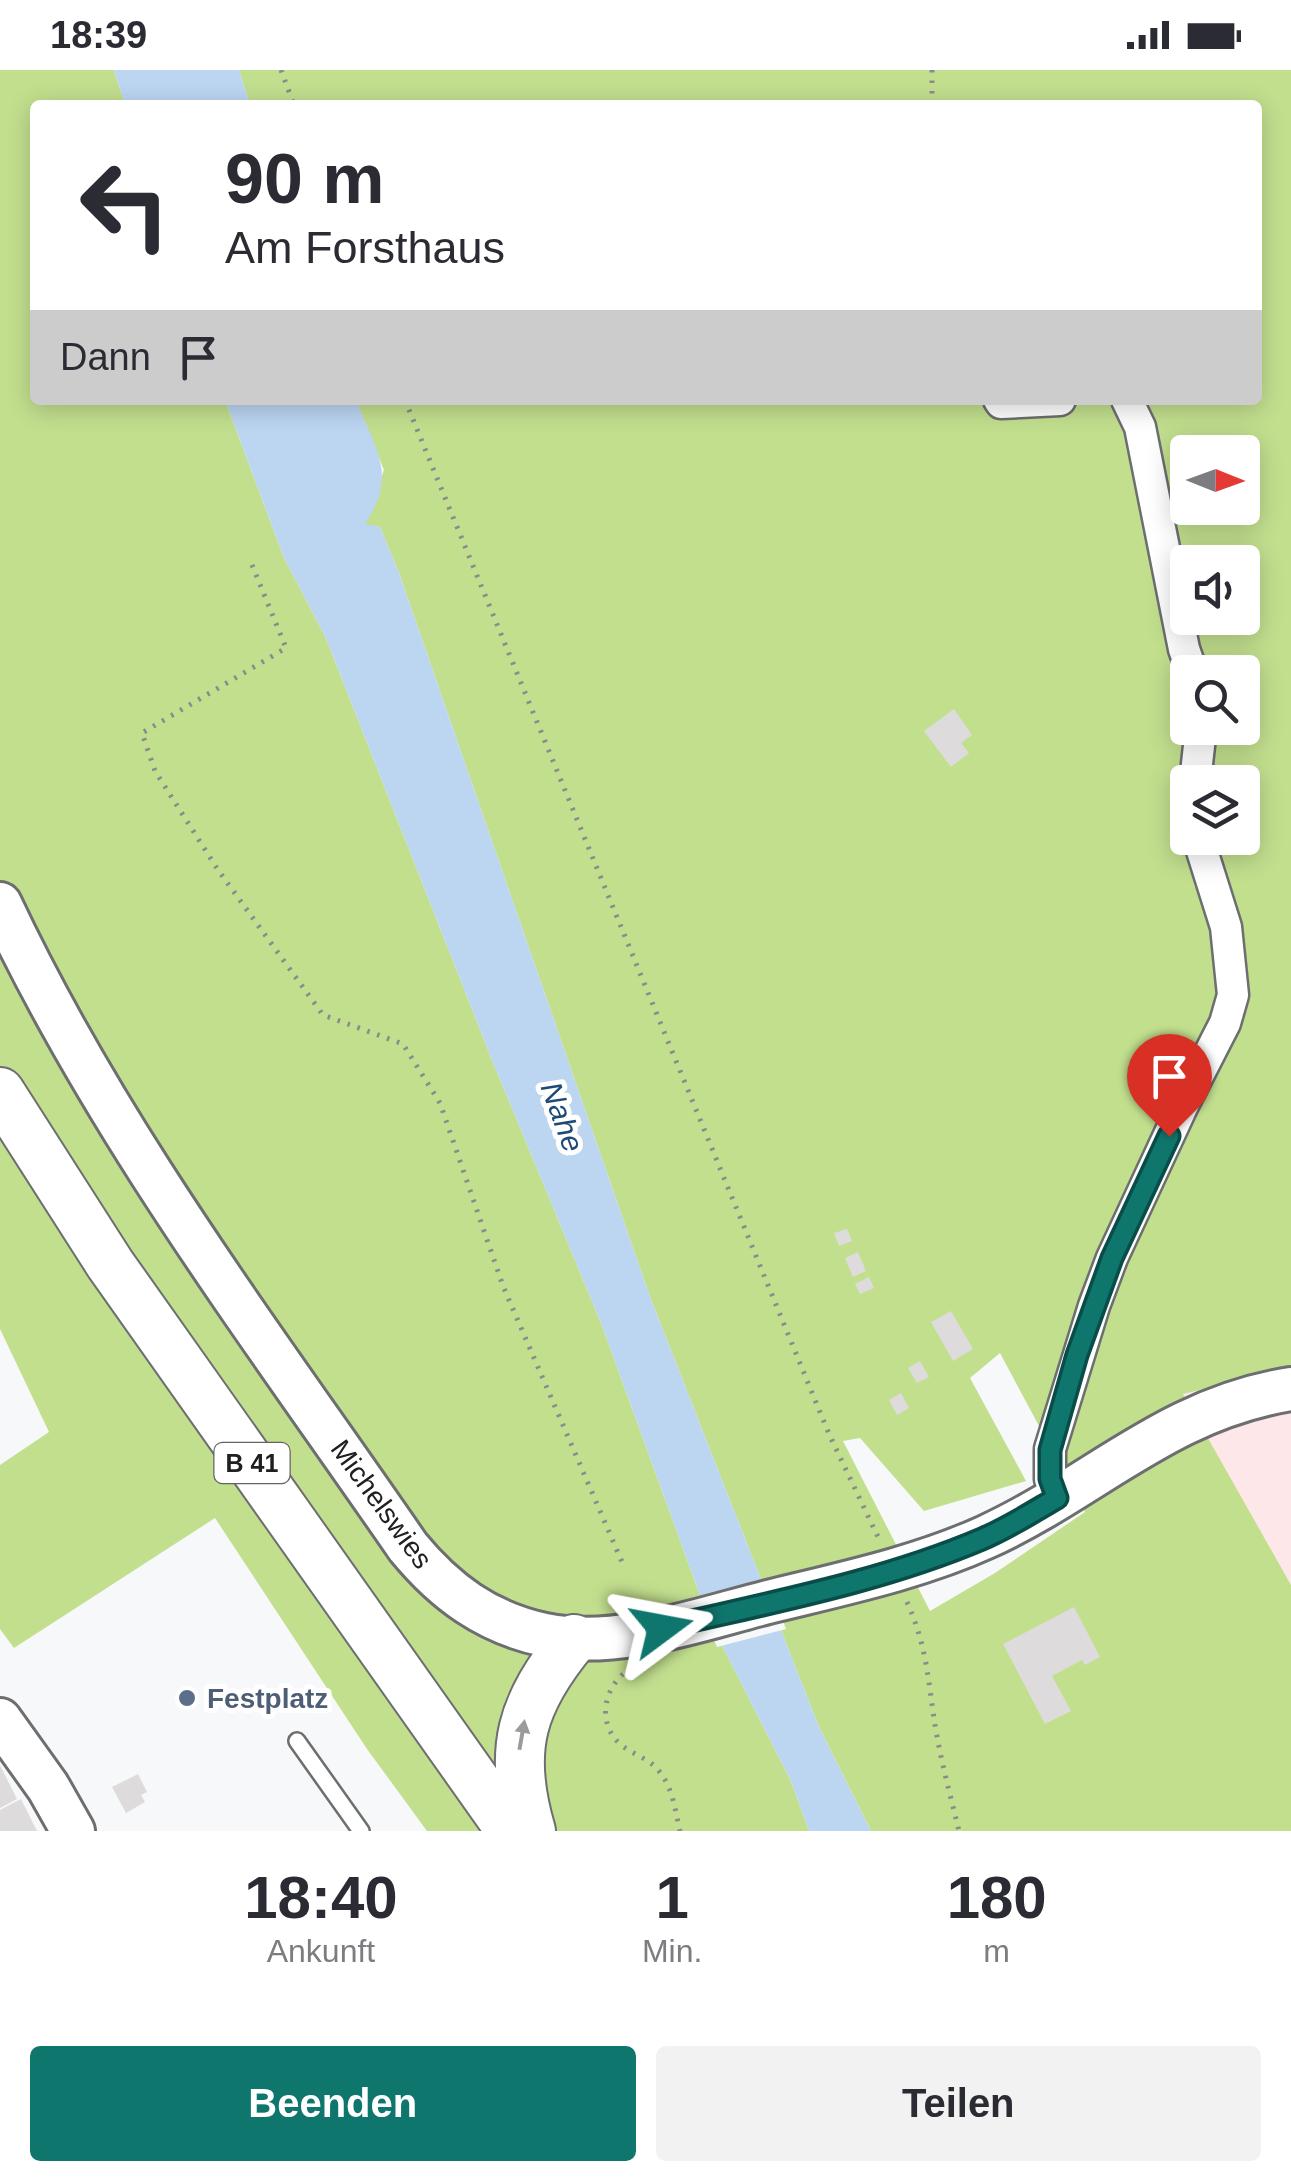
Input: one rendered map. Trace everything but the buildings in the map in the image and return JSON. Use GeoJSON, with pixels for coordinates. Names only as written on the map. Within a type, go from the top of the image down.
{"type":"FeatureCollection","features":[{"type":"Feature","properties":{"kind":"main road","name":"B 41"},"geometry":{"type":"LineString","coordinates":[[0,1092],[110,1264],[511,1831]]}},
{"type":"Feature","properties":{"kind":"main road"},"geometry":{"type":"LineString","coordinates":[[532,1831],[520,1785],[520,1737],[533,1696],[574,1639]]}},
{"type":"Feature","properties":{"kind":"street"},"geometry":{"type":"LineString","coordinates":[[1129,405],[1140,427],[1186,655]]}},
{"type":"Feature","properties":{"kind":"street"},"geometry":{"type":"LineString","coordinates":[[1057,1498],[1050,1479],[1050,1450],[1094,1306],[1167,1139],[1225,1023],[1233,995],[1226,926],[1203,855]]}},
{"type":"Feature","properties":{"kind":"street","name":"Michelswies"},"geometry":{"type":"LineString","coordinates":[[0,904],[30,969],[120,1123],[408,1547],[429,1572],[479,1612],[520,1628],[630,1652],[984,1538],[1186,1419],[1291,1389]]}},
{"type":"Feature","properties":{"kind":"street"},"geometry":{"type":"LineString","coordinates":[[0,1720],[48,1787],[73,1831]]}},
{"type":"Feature","properties":{"kind":"lane"},"geometry":{"type":"LineString","coordinates":[[296,1741],[362,1831]]}},
{"type":"Feature","properties":{"kind":"path"},"geometry":{"type":"LineString","coordinates":[[280,70],[292,100]]}},
{"type":"Feature","properties":{"kind":"path"},"geometry":{"type":"LineString","coordinates":[[932,70],[932,100]]}},
{"type":"Feature","properties":{"kind":"path"},"geometry":{"type":"LineString","coordinates":[[407,405],[829,1434],[874,1574],[919,1628],[930,1671],[936,1730],[959,1831]]}},
{"type":"Feature","properties":{"kind":"path"},"geometry":{"type":"LineString","coordinates":[[252,565],[286,648],[142,732],[155,771],[218,870],[322,1015],[403,1044],[440,1103],[503,1286],[622,1562]]}},
{"type":"Feature","properties":{"kind":"path"},"geometry":{"type":"LineString","coordinates":[[630,1652],[607,1697],[607,1721],[621,1744],[655,1766],[663,1776],[680,1831]]}},
{"type":"Feature","properties":{"kind":"shaded area"},"geometry":{"type":"Polygon","coordinates":[[[1291,1368],[1291,1585],[1182,1394],[1291,1368]]]}},
{"type":"Feature","properties":{"kind":"green space"},"geometry":{"type":"Polygon","coordinates":[[[0,70],[114,70],[123,100],[30,100],[30,405],[227,405],[284,558],[325,636],[492,1060],[601,1323],[709,1620],[791,1781],[809,1831],[427,1831],[367,1749],[215,1518],[14,1648],[0,1629],[0,1465],[49,1432],[0,1329],[0,70]]]}},
{"type":"Feature","properties":{"kind":"green space"},"geometry":{"type":"Polygon","coordinates":[[[239,70],[1291,70],[1291,1368],[1183,1394],[1291,1585],[1291,1831],[871,1831],[819,1727],[650,1297],[399,573],[380,527],[364,525],[384,470],[358,405],[1262,405],[1262,100],[248,100],[239,70]],[[1000,1353],[970,1378],[1026,1481],[924,1511],[860,1438],[843,1441],[930,1611],[1085,1512],[1000,1353]]]}},
{"type":"Feature","properties":{"kind":"water"},"geometry":{"type":"Polygon","coordinates":[[[114,70],[239,70],[248,100],[123,100],[114,70]]]}},
{"type":"Feature","properties":{"kind":"water","name":"Nahe"},"geometry":{"type":"Polygon","coordinates":[[[227,405],[358,405],[376,448],[382,476],[375,506],[365,524],[380,527],[399,573],[650,1297],[819,1727],[871,1831],[809,1831],[791,1781],[709,1620],[601,1323],[492,1060],[325,636],[284,558],[227,405]]]}},
{"type":"Feature","properties":{"kind":"pier"},"geometry":{"type":"Polygon","coordinates":[[[768,1581],[786,1629],[717,1647],[696,1599],[768,1581]]]}},
{"type":"Feature","properties":{"kind":"place","name":"Festplatz"},"geometry":{"type":"Point","coordinates":[187,1698]}},
{"type":"Feature","properties":{"kind":"route"},"geometry":{"type":"LineString","coordinates":[[662,1628],[856,1580],[944,1553],[984,1538],[1057,1498],[1048,1463],[1077,1355],[1112,1258],[1169,1136]]}}]}
